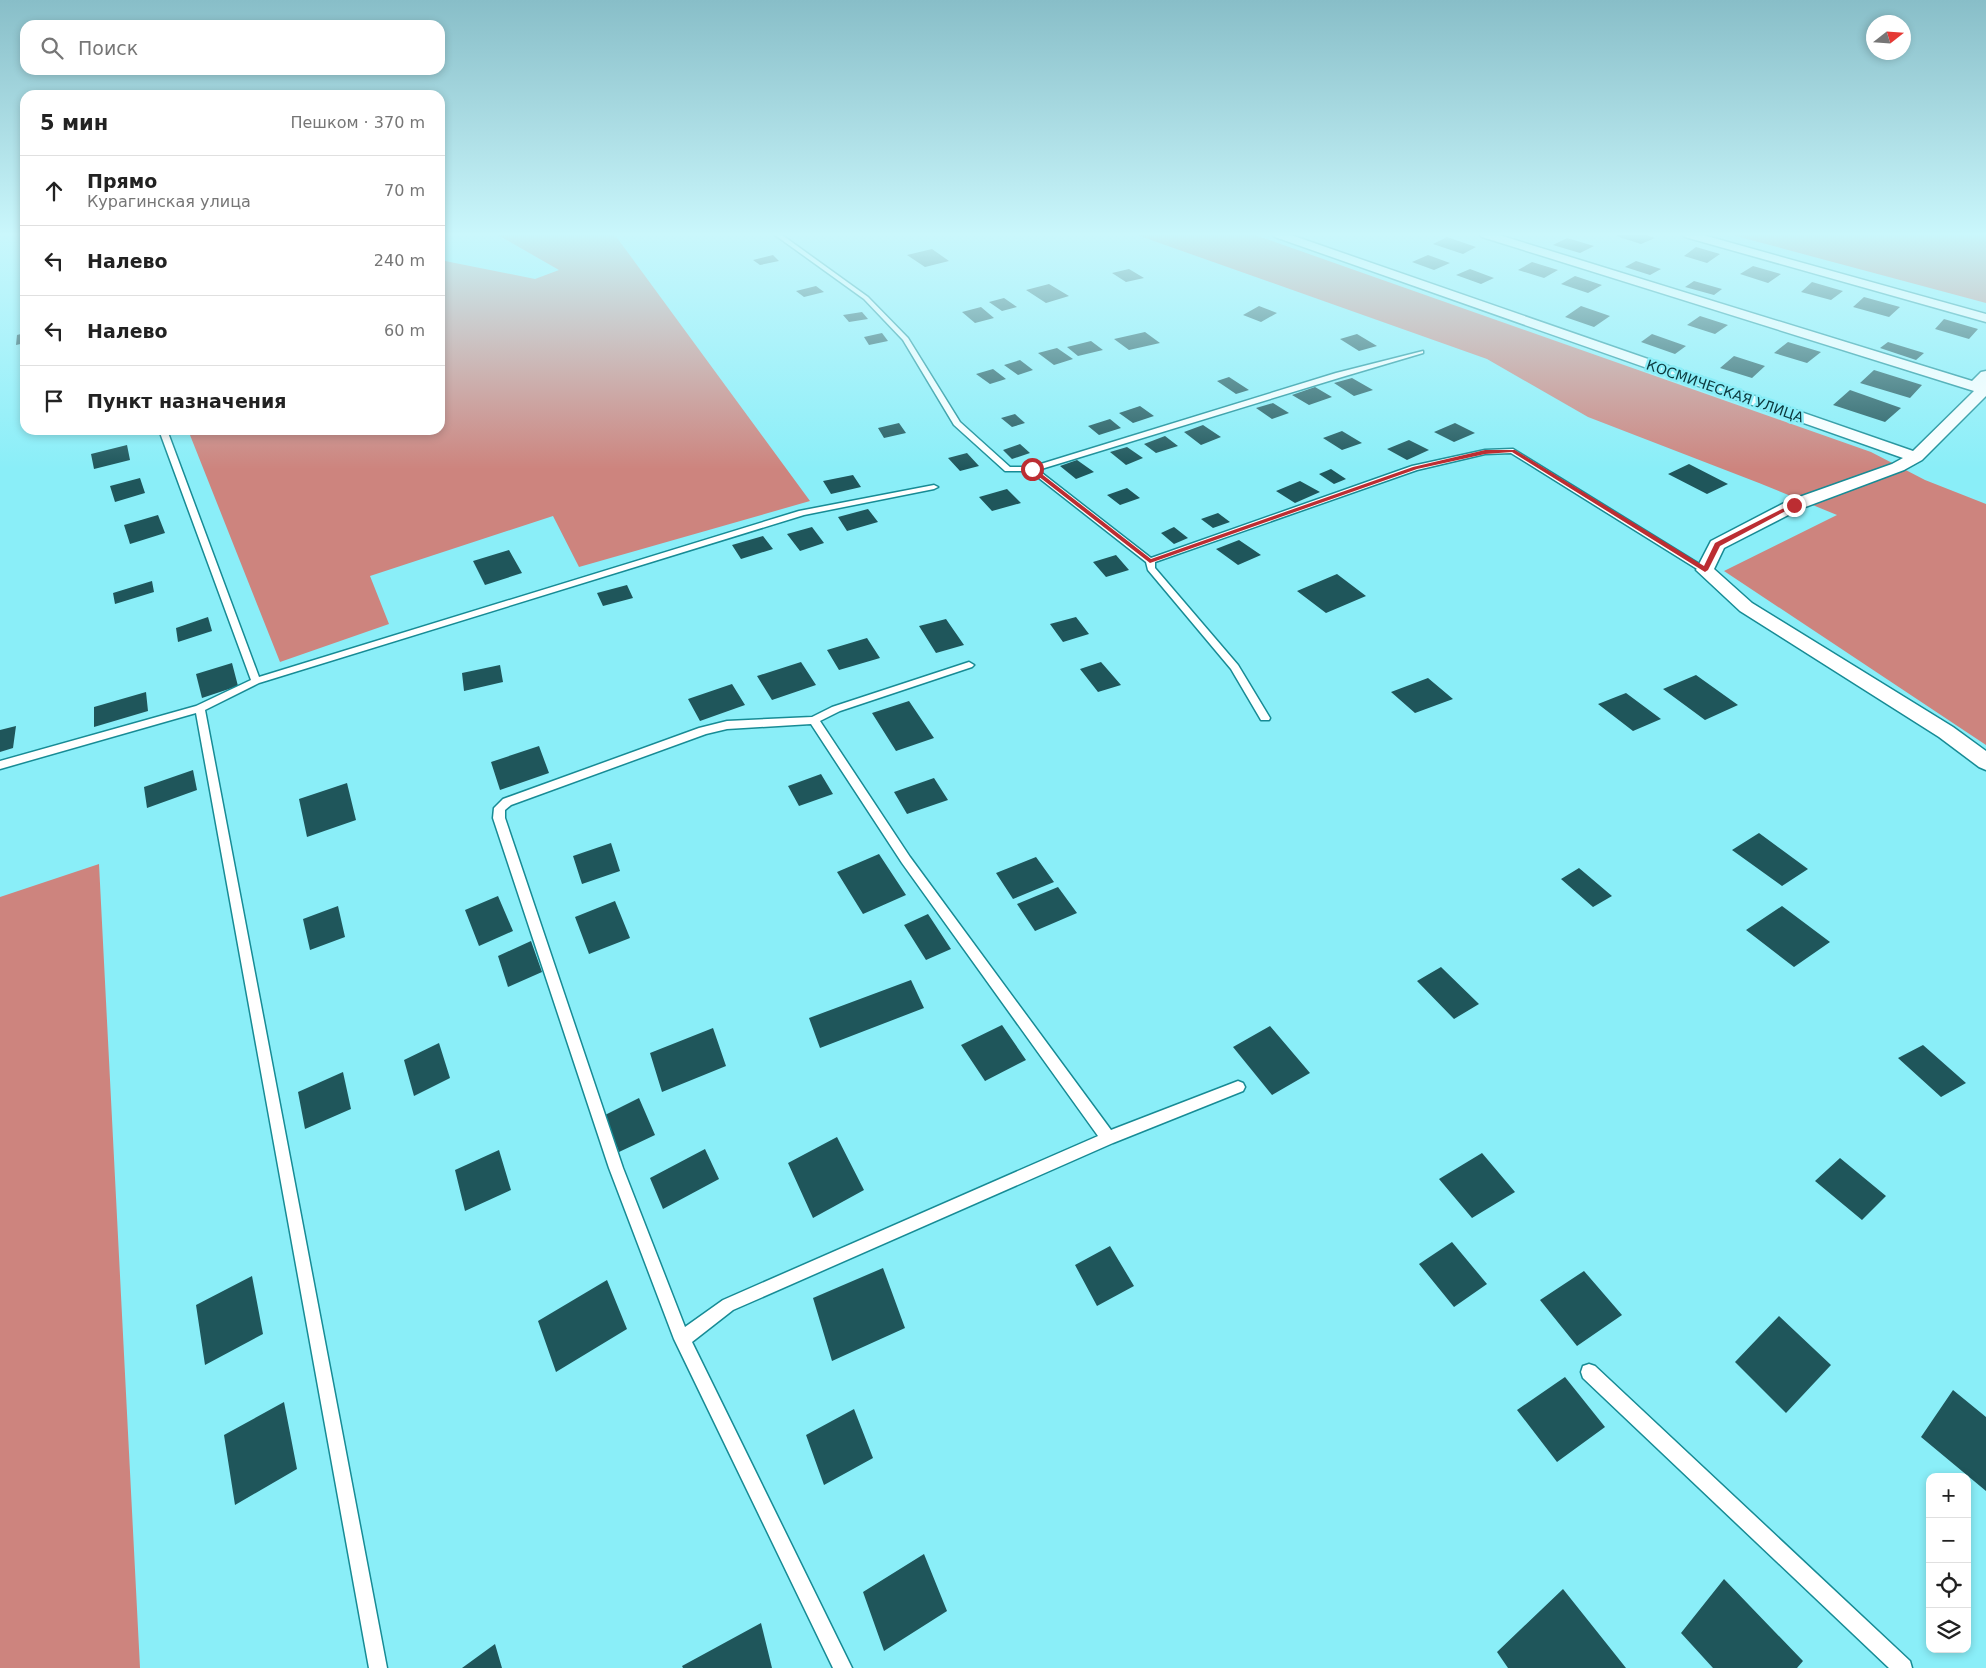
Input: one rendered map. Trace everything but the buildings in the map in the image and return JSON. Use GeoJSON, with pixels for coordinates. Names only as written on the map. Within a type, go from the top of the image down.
{"type":"FeatureCollection","features":[{"type":"Feature","properties":{"kind":"street","name":"КОСМИЧЕСКАЯ УЛИЦА"},"geometry":{"type":"LineString","coordinates":[[1502,313],[1916,457]]}},
{"type":"Feature","properties":{"kind":"street"},"geometry":{"type":"LineString","coordinates":[[1744,313],[1983,385],[1916,457],[1898,467],[1794,505],[1717,545],[1705,570],[1746,607],[1946,732],[1986,762]]}},
{"type":"Feature","properties":{"kind":"street"},"geometry":{"type":"LineString","coordinates":[[1968,313],[1986,318]]}},
{"type":"Feature","properties":{"kind":"lane"},"geometry":{"type":"LineString","coordinates":[[880,313],[906,339],[957,423],[1008,469],[1032,469],[1339,375],[1421,352]]}},
{"type":"Feature","properties":{"kind":"lane"},"geometry":{"type":"LineString","coordinates":[[165,435],[256,681]]}},
{"type":"Feature","properties":{"kind":"lane"},"geometry":{"type":"LineString","coordinates":[[1150,561],[1415,468],[1485,452],[1513,451],[1705,570]]}},
{"type":"Feature","properties":{"kind":"lane"},"geometry":{"type":"LineString","coordinates":[[1032,469],[1150,561],[1151,568],[1235,667],[1265,718]]}},
{"type":"Feature","properties":{"kind":"lane"},"geometry":{"type":"LineString","coordinates":[[0,765],[200,708],[256,681],[802,513],[934,487]]}},
{"type":"Feature","properties":{"kind":"lane"},"geometry":{"type":"LineString","coordinates":[[843,1668],[682,1339],[616,1168],[499,818],[500,808],[507,802],[702,731],[727,724],[814,720],[836,710],[969,665]]}},
{"type":"Feature","properties":{"kind":"lane"},"geometry":{"type":"LineString","coordinates":[[200,708],[378,1668]]}},
{"type":"Feature","properties":{"kind":"lane"},"geometry":{"type":"LineString","coordinates":[[814,720],[906,860],[1108,1138]]}},
{"type":"Feature","properties":{"kind":"lane"},"geometry":{"type":"LineString","coordinates":[[682,1339],[728,1305],[1108,1138],[1238,1087]]}},
{"type":"Feature","properties":{"kind":"lane"},"geometry":{"type":"LineString","coordinates":[[1589,1372],[1903,1668]]}},
{"type":"Feature","properties":{"kind":"shaded area"},"geometry":{"type":"Polygon","coordinates":[[[445,313],[672,313],[810,501],[579,567],[553,516],[370,576],[389,624],[280,662],[190,435],[445,435],[445,313]]]}},
{"type":"Feature","properties":{"kind":"shaded area"},"geometry":{"type":"Polygon","coordinates":[[[1357,313],[1476,313],[1871,452],[1925,480],[1986,504],[1986,745],[1724,571],[1837,515],[1588,417],[1487,359],[1357,313]]]}},
{"type":"Feature","properties":{"kind":"shaded area"},"geometry":{"type":"Polygon","coordinates":[[[99,864],[140,1668],[0,1668],[0,897],[99,864]]]}},
{"type":"Feature","properties":{"kind":"route"},"geometry":{"type":"LineString","coordinates":[[1032,469],[1150,561],[1415,468],[1485,452],[1513,451],[1705,570],[1717,545],[1794,505]]}}]}
